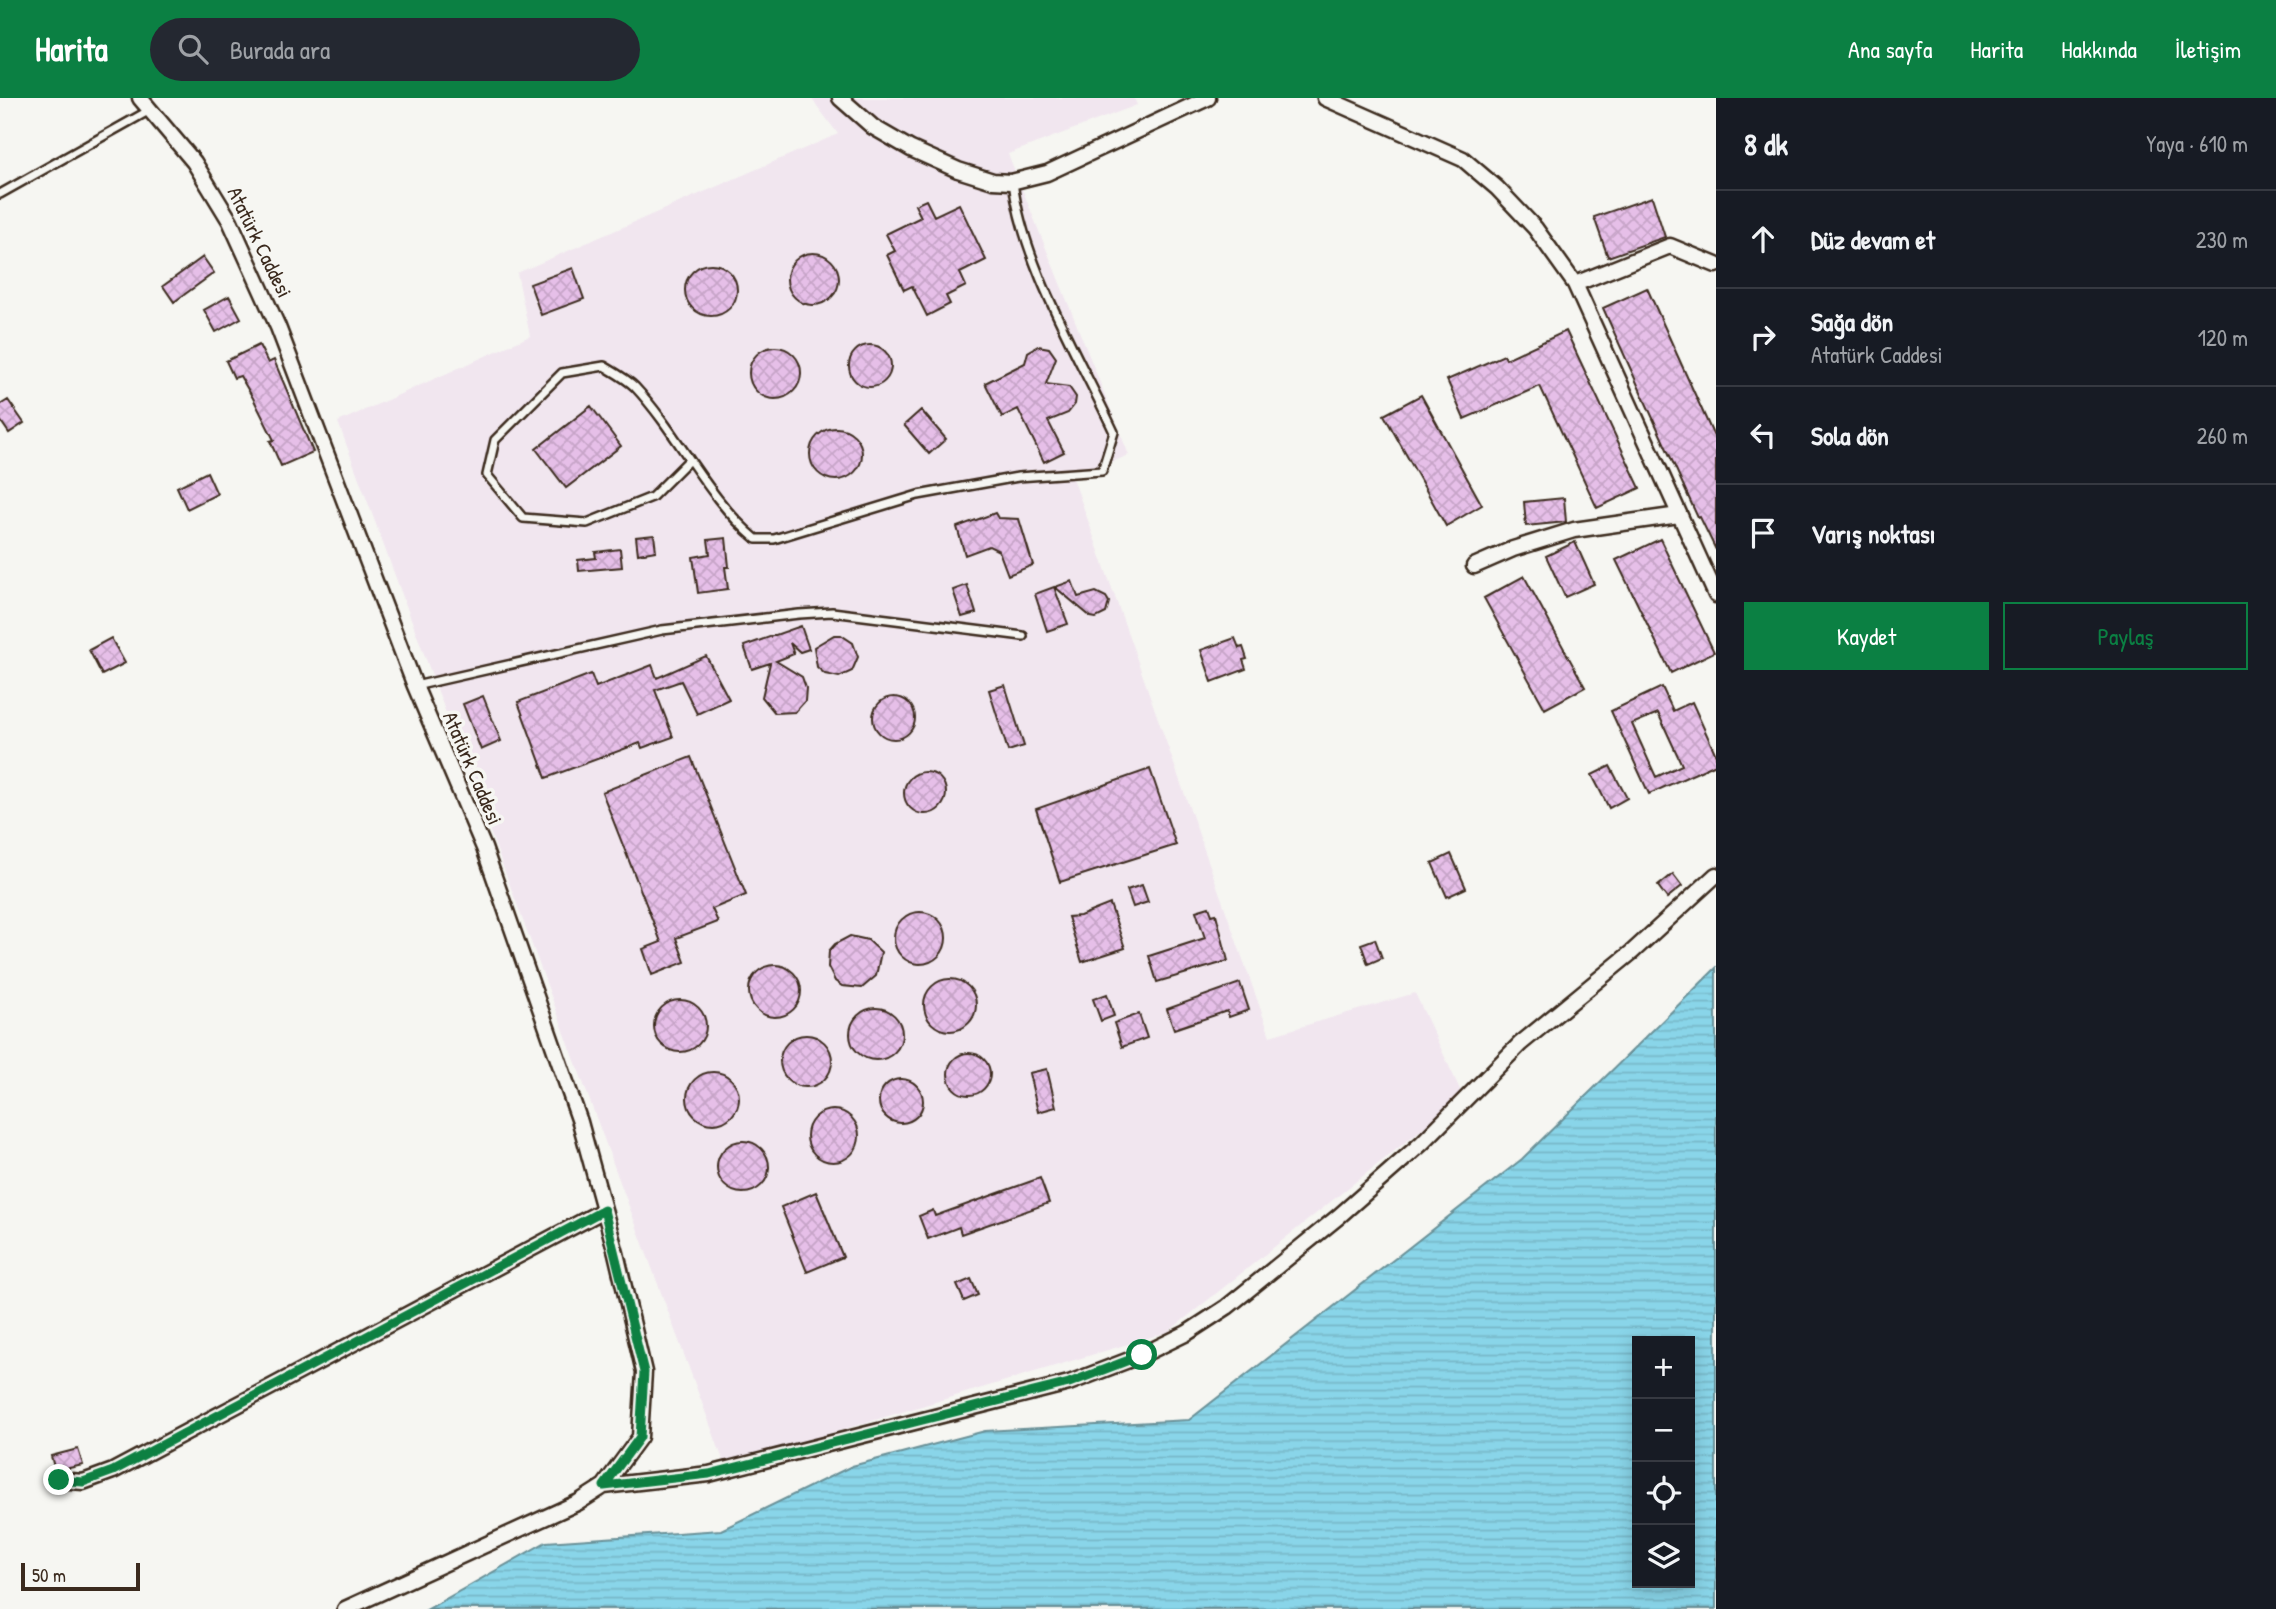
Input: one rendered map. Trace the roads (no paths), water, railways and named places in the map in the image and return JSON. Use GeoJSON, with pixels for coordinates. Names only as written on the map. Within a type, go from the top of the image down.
{"type":"FeatureCollection","features":[{"type":"Feature","properties":{"kind":"street","name":"Atatürk Caddesi"},"geometry":{"type":"LineString","coordinates":[[140,98],[194,162],[230,221],[278,327],[415,686],[484,848],[580,1122],[644,1372],[640,1437],[604,1486]]}},
{"type":"Feature","properties":{"kind":"street"},"geometry":{"type":"LineString","coordinates":[[840,98],[873,127],[911,149],[993,181],[1013,182],[1047,173],[1208,98]]}},
{"type":"Feature","properties":{"kind":"street"},"geometry":{"type":"LineString","coordinates":[[1325,98],[1463,159],[1497,188],[1535,228],[1575,284],[1716,596]]}},
{"type":"Feature","properties":{"kind":"street"},"geometry":{"type":"LineString","coordinates":[[1575,284],[1671,246],[1716,265]]}},
{"type":"Feature","properties":{"kind":"street"},"geometry":{"type":"LineString","coordinates":[[1474,566],[1513,549],[1574,530],[1679,515]]}},
{"type":"Feature","properties":{"kind":"street"},"geometry":{"type":"LineString","coordinates":[[345,1609],[579,1502],[604,1486],[709,1474],[1057,1386],[1142,1355],[1187,1333],[1227,1307],[1338,1217],[1422,1143],[1520,1044],[1632,952],[1716,875]]}},
{"type":"Feature","properties":{"kind":"street"},"geometry":{"type":"LineString","coordinates":[[59,1480],[83,1482],[113,1471],[604,1210]]}},
{"type":"Feature","properties":{"kind":"lane"},"geometry":{"type":"LineString","coordinates":[[0,194],[150,110]]}},
{"type":"Feature","properties":{"kind":"lane"},"geometry":{"type":"LineString","coordinates":[[689,460],[652,496],[587,523],[523,518],[487,475],[495,440],[562,373],[604,366],[634,386],[744,530],[756,539],[774,539],[918,495],[1018,477],[1102,471],[1114,432],[1033,260],[1016,205],[1013,182]]}},
{"type":"Feature","properties":{"kind":"lane"},"geometry":{"type":"LineString","coordinates":[[415,686],[662,629],[799,614],[832,612],[1023,636]]}},
{"type":"Feature","properties":{"kind":"water"},"geometry":{"type":"Polygon","coordinates":[[[1716,968],[1716,1609],[428,1609],[546,1542],[721,1530],[852,1466],[985,1431],[1189,1420],[1522,1159],[1716,968]]]}}]}
